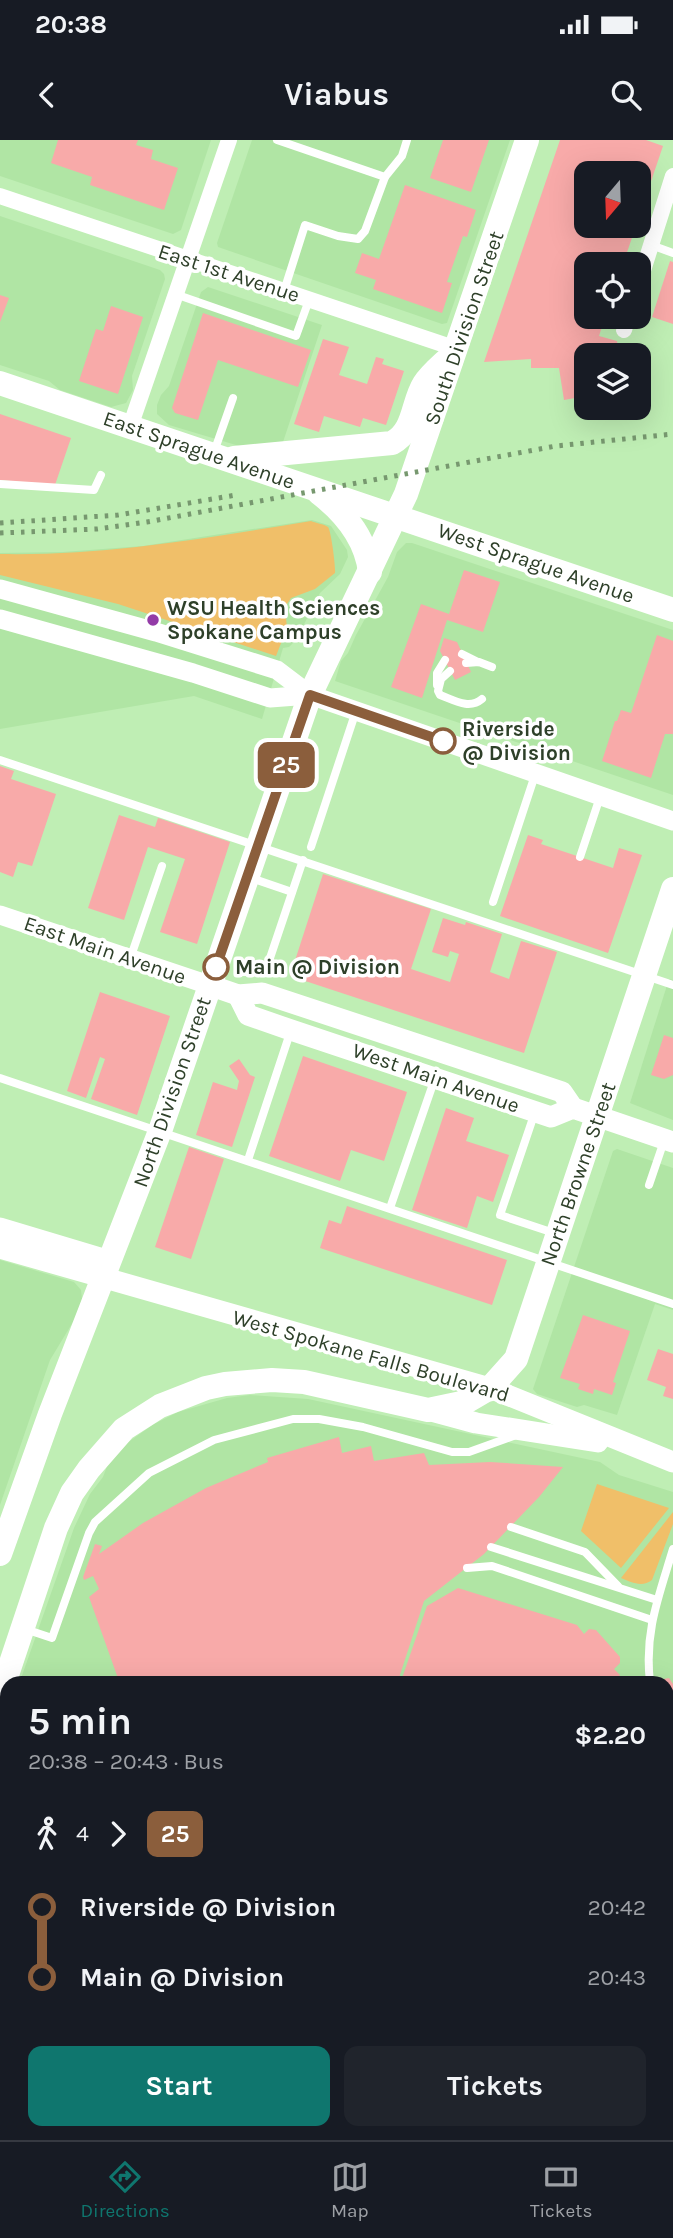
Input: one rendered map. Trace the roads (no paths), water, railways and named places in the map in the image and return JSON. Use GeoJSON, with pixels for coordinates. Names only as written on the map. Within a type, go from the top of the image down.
{"type":"FeatureCollection","features":[{"type":"Feature","properties":{"kind":"main road","name":"South Division Street"},"geometry":{"type":"LineString","coordinates":[[398,516],[527,140]]}},
{"type":"Feature","properties":{"kind":"main road"},"geometry":{"type":"LineString","coordinates":[[218,457],[392,443],[407,431],[423,385],[457,349]]}},
{"type":"Feature","properties":{"kind":"main road","name":"East Sprague Avenue"},"geometry":{"type":"LineString","coordinates":[[0,383],[398,516]]}},
{"type":"Feature","properties":{"kind":"main road"},"geometry":{"type":"LineString","coordinates":[[311,487],[340,513],[353,529],[363,545],[370,572]]}},
{"type":"Feature","properties":{"kind":"main road","name":"North Division Street"},"geometry":{"type":"LineString","coordinates":[[0,1555],[50,1414],[160,1131],[310,695],[398,516]]}},
{"type":"Feature","properties":{"kind":"main road","name":"West Sprague Avenue"},"geometry":{"type":"LineString","coordinates":[[398,516],[673,610]]}},
{"type":"Feature","properties":{"kind":"main road","name":"North Browne Street"},"geometry":{"type":"LineString","coordinates":[[428,1410],[466,1402],[491,1388],[516,1359],[673,889]]}},
{"type":"Feature","properties":{"kind":"main road","name":"West Main Avenue"},"geometry":{"type":"LineString","coordinates":[[209,985],[238,995],[248,1015],[290,1030],[551,1117],[573,1108],[669,1140]]}},
{"type":"Feature","properties":{"kind":"main road"},"geometry":{"type":"LineString","coordinates":[[238,995],[262,993],[562,1092],[573,1108]]}},
{"type":"Feature","properties":{"kind":"main road"},"geometry":{"type":"LineString","coordinates":[[0,1228],[107,1270]]}},
{"type":"Feature","properties":{"kind":"main road"},"geometry":{"type":"LineString","coordinates":[[0,1248],[107,1270]]}},
{"type":"Feature","properties":{"kind":"main road","name":"West Spokane Falls Boulevard"},"geometry":{"type":"LineString","coordinates":[[107,1270],[491,1388],[673,1462]]}},
{"type":"Feature","properties":{"kind":"main road"},"geometry":{"type":"LineString","coordinates":[[7,1676],[56,1528],[72,1493],[124,1429],[159,1406],[225,1384],[272,1380],[304,1382],[476,1423],[632,1447]]}},
{"type":"Feature","properties":{"kind":"street"},"geometry":{"type":"LineString","coordinates":[[130,427],[229,140]]}},
{"type":"Feature","properties":{"kind":"street"},"geometry":{"type":"LineString","coordinates":[[649,252],[673,176]]}},
{"type":"Feature","properties":{"kind":"street","name":"East 1st Avenue"},"geometry":{"type":"LineString","coordinates":[[0,196],[457,349]]}},
{"type":"Feature","properties":{"kind":"street"},"geometry":{"type":"LineString","coordinates":[[0,589],[156,632],[277,670],[310,695],[673,821]]}},
{"type":"Feature","properties":{"kind":"street"},"geometry":{"type":"LineString","coordinates":[[0,619],[193,673],[270,698],[310,695]]}},
{"type":"Feature","properties":{"kind":"street","name":"East Main Avenue"},"geometry":{"type":"LineString","coordinates":[[0,915],[209,985]]}},
{"type":"Feature","properties":{"kind":"lane"},"geometry":{"type":"LineString","coordinates":[[277,140],[299,144],[385,177]]}},
{"type":"Feature","properties":{"kind":"lane"},"geometry":{"type":"LineString","coordinates":[[284,291],[306,225],[338,236],[358,239],[365,232],[385,177],[402,156],[407,140]]}},
{"type":"Feature","properties":{"kind":"lane"},"geometry":{"type":"LineString","coordinates":[[651,245],[673,253]]}},
{"type":"Feature","properties":{"kind":"lane"},"geometry":{"type":"LineString","coordinates":[[174,294],[296,336],[309,300]]}},
{"type":"Feature","properties":{"kind":"lane"},"geometry":{"type":"LineString","coordinates":[[218,457],[233,398]]}},
{"type":"Feature","properties":{"kind":"lane"},"geometry":{"type":"LineString","coordinates":[[0,484],[94,490],[101,475]]}},
{"type":"Feature","properties":{"kind":"lane"},"geometry":{"type":"LineString","coordinates":[[462,654],[492,667]]}},
{"type":"Feature","properties":{"kind":"lane"},"geometry":{"type":"LineString","coordinates":[[445,660],[437,673],[440,695],[468,705],[476,705],[482,699]]}},
{"type":"Feature","properties":{"kind":"lane"},"geometry":{"type":"LineString","coordinates":[[466,663],[479,663]]}},
{"type":"Feature","properties":{"kind":"lane"},"geometry":{"type":"LineString","coordinates":[[438,691],[441,679],[450,671]]}},
{"type":"Feature","properties":{"kind":"lane"},"geometry":{"type":"LineString","coordinates":[[311,847],[356,711]]}},
{"type":"Feature","properties":{"kind":"lane"},"geometry":{"type":"LineString","coordinates":[[0,760],[673,985]]}},
{"type":"Feature","properties":{"kind":"lane"},"geometry":{"type":"LineString","coordinates":[[493,902],[536,774]]}},
{"type":"Feature","properties":{"kind":"lane"},"geometry":{"type":"LineString","coordinates":[[580,857],[600,796]]}},
{"type":"Feature","properties":{"kind":"lane"},"geometry":{"type":"LineString","coordinates":[[269,961],[303,860]]}},
{"type":"Feature","properties":{"kind":"lane"},"geometry":{"type":"LineString","coordinates":[[130,959],[162,866]]}},
{"type":"Feature","properties":{"kind":"lane"},"geometry":{"type":"LineString","coordinates":[[248,877],[292,892]]}},
{"type":"Feature","properties":{"kind":"lane"},"geometry":{"type":"LineString","coordinates":[[248,1160],[290,1030]]}},
{"type":"Feature","properties":{"kind":"lane"},"geometry":{"type":"LineString","coordinates":[[0,1078],[673,1304]]}},
{"type":"Feature","properties":{"kind":"lane"},"geometry":{"type":"LineString","coordinates":[[390,1208],[435,1078]]}},
{"type":"Feature","properties":{"kind":"lane"},"geometry":{"type":"LineString","coordinates":[[535,1112],[500,1215],[557,1234]]}},
{"type":"Feature","properties":{"kind":"lane"},"geometry":{"type":"LineString","coordinates":[[649,1185],[669,1140]]}},
{"type":"Feature","properties":{"kind":"lane"},"geometry":{"type":"LineString","coordinates":[[22,1629],[52,1638],[95,1522],[149,1473],[214,1440],[293,1419],[318,1419],[363,1427],[452,1452],[469,1452],[527,1431]]}},
{"type":"Feature","properties":{"kind":"lane"},"geometry":{"type":"LineString","coordinates":[[511,1527],[585,1552],[620,1588]]}},
{"type":"Feature","properties":{"kind":"lane"},"geometry":{"type":"LineString","coordinates":[[491,1547],[657,1600]]}},
{"type":"Feature","properties":{"kind":"lane"},"geometry":{"type":"LineString","coordinates":[[650,1676],[648,1641],[673,1549]]}},
{"type":"Feature","properties":{"kind":"lane"},"geometry":{"type":"LineString","coordinates":[[467,1568],[492,1566],[652,1620]]}},
{"type":"Feature","properties":{"kind":"railway"},"geometry":{"type":"LineString","coordinates":[[0,533],[97,529],[147,522],[556,446],[673,434]]}},
{"type":"Feature","properties":{"kind":"railway"},"geometry":{"type":"LineString","coordinates":[[0,523],[118,515],[236,495]]}},
{"type":"Feature","properties":{"kind":"place","name":"WSU Health Sciences Spokane Campus"},"geometry":{"type":"Point","coordinates":[153,620]}},
{"type":"Feature","properties":{"kind":"place","name":"Riverside @ Division"},"geometry":{"type":"Point","coordinates":[443,741]}},
{"type":"Feature","properties":{"kind":"place","name":"Main @ Division"},"geometry":{"type":"Point","coordinates":[216,967]}}]}
